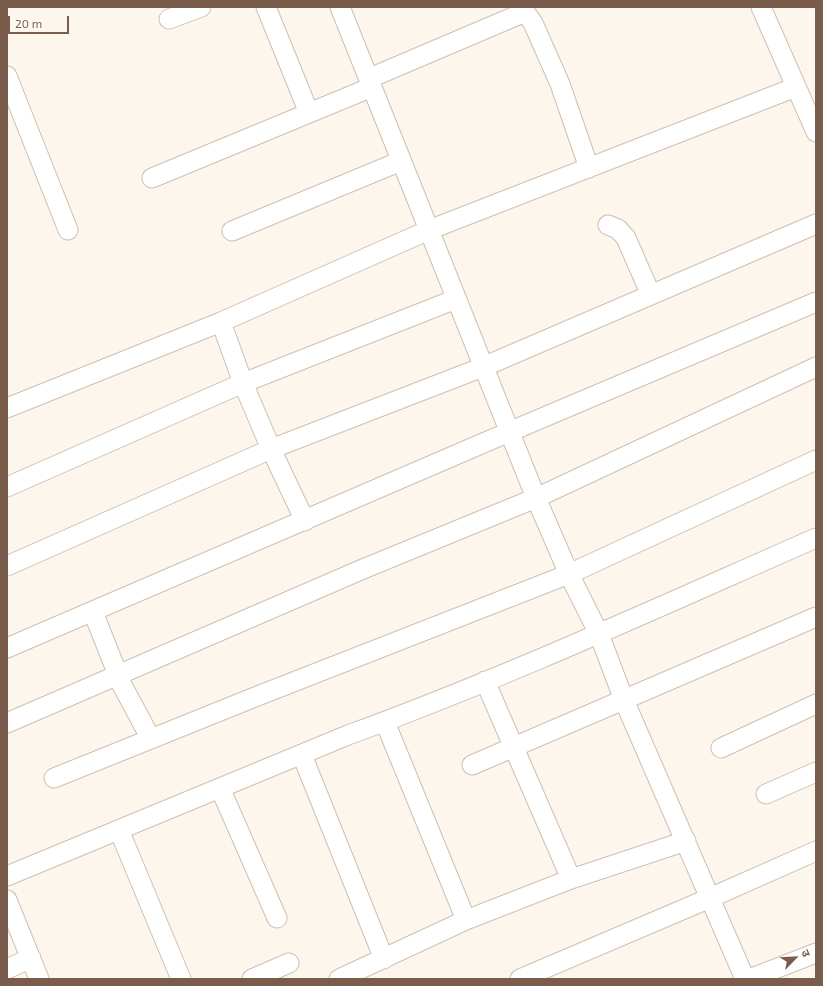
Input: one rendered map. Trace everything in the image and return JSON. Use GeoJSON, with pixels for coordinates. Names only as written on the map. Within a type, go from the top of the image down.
{"type":"FeatureCollection","features":[{"type":"Feature","properties":{"kind":"street"},"geometry":{"type":"LineString","coordinates":[[169,19],[201,7]]}},
{"type":"Feature","properties":{"kind":"street"},"geometry":{"type":"LineString","coordinates":[[266,7],[309,113]]}},
{"type":"Feature","properties":{"kind":"street"},"geometry":{"type":"LineString","coordinates":[[340,7],[536,498],[569,574],[599,634],[624,700],[745,979]]}},
{"type":"Feature","properties":{"kind":"street"},"geometry":{"type":"LineString","coordinates":[[762,7],[816,132]]}},
{"type":"Feature","properties":{"kind":"street"},"geometry":{"type":"LineString","coordinates":[[372,87],[370,78],[525,12],[533,23],[560,84],[578,140],[589,168]]}},
{"type":"Feature","properties":{"kind":"street"},"geometry":{"type":"LineString","coordinates":[[7,76],[68,230]]}},
{"type":"Feature","properties":{"kind":"street"},"geometry":{"type":"LineString","coordinates":[[152,178],[372,87]]}},
{"type":"Feature","properties":{"kind":"street"},"geometry":{"type":"LineString","coordinates":[[7,408],[221,322],[429,230],[796,87]]}},
{"type":"Feature","properties":{"kind":"street"},"geometry":{"type":"LineString","coordinates":[[232,231],[401,161]]}},
{"type":"Feature","properties":{"kind":"street"},"geometry":{"type":"LineString","coordinates":[[7,566],[271,449],[483,367],[816,224]]}},
{"type":"Feature","properties":{"kind":"street"},"geometry":{"type":"LineString","coordinates":[[608,225],[618,229],[626,238],[651,295]]}},
{"type":"Feature","properties":{"kind":"street"},"geometry":{"type":"LineString","coordinates":[[7,487],[243,383],[456,299]]}},
{"type":"Feature","properties":{"kind":"street"},"geometry":{"type":"LineString","coordinates":[[7,648],[816,302]]}},
{"type":"Feature","properties":{"kind":"street"},"geometry":{"type":"LineString","coordinates":[[221,322],[243,383],[271,449],[305,521]]}},
{"type":"Feature","properties":{"kind":"street"},"geometry":{"type":"LineString","coordinates":[[7,723],[363,569],[536,498],[816,368]]}},
{"type":"Feature","properties":{"kind":"street"},"geometry":{"type":"LineString","coordinates":[[54,778],[262,694],[569,574],[816,460]]}},
{"type":"Feature","properties":{"kind":"street"},"geometry":{"type":"LineString","coordinates":[[7,876],[599,634],[816,538]]}},
{"type":"Feature","properties":{"kind":"street"},"geometry":{"type":"LineString","coordinates":[[93,612],[118,675],[151,739]]}},
{"type":"Feature","properties":{"kind":"street"},"geometry":{"type":"LineString","coordinates":[[472,765],[816,617]]}},
{"type":"Feature","properties":{"kind":"street"},"geometry":{"type":"LineString","coordinates":[[485,681],[571,879]]}},
{"type":"Feature","properties":{"kind":"street"},"geometry":{"type":"LineString","coordinates":[[721,748],[816,704]]}},
{"type":"Feature","properties":{"kind":"street"},"geometry":{"type":"LineString","coordinates":[[385,722],[466,920]]}},
{"type":"Feature","properties":{"kind":"street"},"geometry":{"type":"LineString","coordinates":[[302,755],[384,959]]}},
{"type":"Feature","properties":{"kind":"street"},"geometry":{"type":"LineString","coordinates":[[766,794],[816,772]]}},
{"type":"Feature","properties":{"kind":"street"},"geometry":{"type":"LineString","coordinates":[[220,788],[277,918]]}},
{"type":"Feature","properties":{"kind":"street"},"geometry":{"type":"LineString","coordinates":[[119,830],[181,979]]}},
{"type":"Feature","properties":{"kind":"street"},"geometry":{"type":"LineString","coordinates":[[339,979],[466,920],[571,879],[686,841]]}},
{"type":"Feature","properties":{"kind":"street"},"geometry":{"type":"LineString","coordinates":[[520,979],[816,851]]}},
{"type":"Feature","properties":{"kind":"street"},"geometry":{"type":"LineString","coordinates":[[7,900],[39,979]]}},
{"type":"Feature","properties":{"kind":"street"},"geometry":{"type":"LineString","coordinates":[[749,979],[816,952]]}},
{"type":"Feature","properties":{"kind":"street"},"geometry":{"type":"LineString","coordinates":[[7,969],[31,958]]}},
{"type":"Feature","properties":{"kind":"street"},"geometry":{"type":"LineString","coordinates":[[252,979],[289,963]]}}]}
